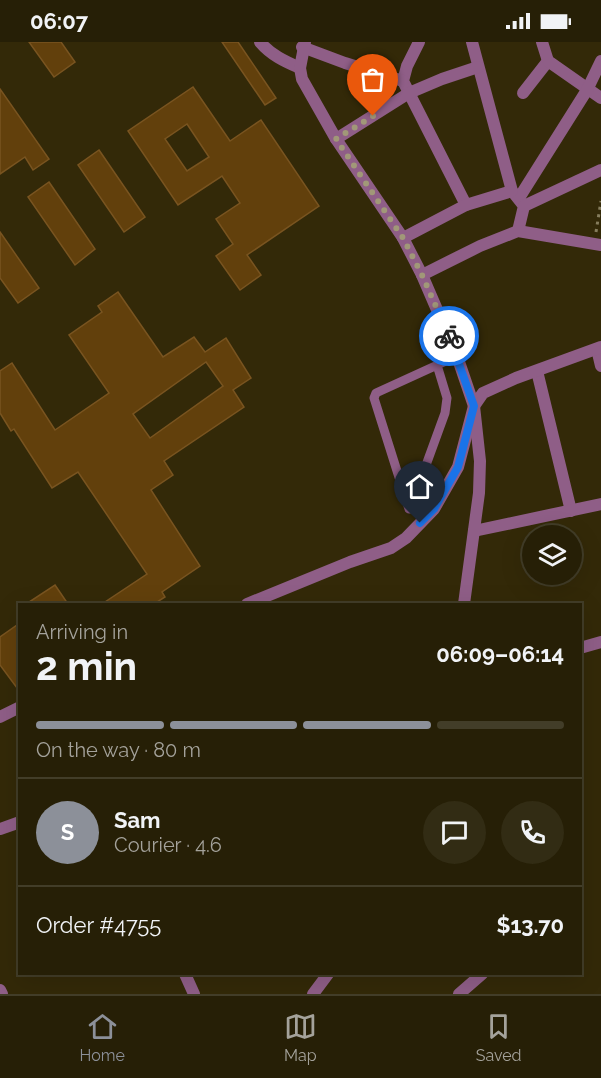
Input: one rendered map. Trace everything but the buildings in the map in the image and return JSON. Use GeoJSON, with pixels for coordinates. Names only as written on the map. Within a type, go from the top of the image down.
{"type":"FeatureCollection","features":[{"type":"Feature","properties":{"kind":"street"},"geometry":{"type":"LineString","coordinates":[[260,42],[281,60],[300,68]]}},
{"type":"Feature","properties":{"kind":"street"},"geometry":{"type":"LineString","coordinates":[[419,42],[407,66],[403,81],[466,206]]}},
{"type":"Feature","properties":{"kind":"street"},"geometry":{"type":"LineString","coordinates":[[472,42],[518,198],[518,231]]}},
{"type":"Feature","properties":{"kind":"street"},"geometry":{"type":"LineString","coordinates":[[542,42],[548,62],[601,98]]}},
{"type":"Feature","properties":{"kind":"street"},"geometry":{"type":"LineString","coordinates":[[403,81],[345,63],[304,45],[300,68],[302,79],[336,139],[403,238],[422,275],[457,356],[474,406],[480,461],[474,531],[464,603]]}},
{"type":"Feature","properties":{"kind":"street"},"geometry":{"type":"LineString","coordinates":[[523,93],[548,62]]}},
{"type":"Feature","properties":{"kind":"street"},"geometry":{"type":"LineString","coordinates":[[518,198],[587,90],[601,62]]}},
{"type":"Feature","properties":{"kind":"street"},"geometry":{"type":"LineString","coordinates":[[336,139],[409,93],[478,67]]}},
{"type":"Feature","properties":{"kind":"street"},"geometry":{"type":"LineString","coordinates":[[403,238],[466,206],[518,198],[601,170]]}},
{"type":"Feature","properties":{"kind":"street"},"geometry":{"type":"LineString","coordinates":[[422,275],[480,246],[518,231],[598,244]]}},
{"type":"Feature","properties":{"kind":"street"},"geometry":{"type":"LineString","coordinates":[[249,603],[391,548],[406,538],[434,509],[458,467],[474,406],[483,393],[599,348],[601,366]]}},
{"type":"Feature","properties":{"kind":"street"},"geometry":{"type":"LineString","coordinates":[[537,371],[571,511]]}},
{"type":"Feature","properties":{"kind":"street"},"geometry":{"type":"LineString","coordinates":[[474,531],[601,504]]}},
{"type":"Feature","properties":{"kind":"street"},"geometry":{"type":"LineString","coordinates":[[582,647],[601,642]]}},
{"type":"Feature","properties":{"kind":"street"},"geometry":{"type":"LineString","coordinates":[[0,717],[18,708]]}},
{"type":"Feature","properties":{"kind":"street"},"geometry":{"type":"LineString","coordinates":[[0,829],[18,823]]}},
{"type":"Feature","properties":{"kind":"street"},"geometry":{"type":"LineString","coordinates":[[185,975],[194,994]]}},
{"type":"Feature","properties":{"kind":"street"},"geometry":{"type":"LineString","coordinates":[[313,994],[327,975]]}},
{"type":"Feature","properties":{"kind":"street"},"geometry":{"type":"LineString","coordinates":[[459,994],[481,975]]}},
{"type":"Feature","properties":{"kind":"lane"},"geometry":{"type":"LineString","coordinates":[[437,365],[447,398],[445,413],[411,509],[409,509],[374,398],[376,393],[437,365],[457,356]]}},
{"type":"Feature","properties":{"kind":"path"},"geometry":{"type":"LineString","coordinates":[[598,244],[601,201]]}},
{"type":"Feature","properties":{"kind":"way so far"},"geometry":{"type":"LineString","coordinates":[[373,116],[336,139],[403,238],[449,336]]}},
{"type":"Feature","properties":{"kind":"route"},"geometry":{"type":"LineString","coordinates":[[420,523],[434,509],[458,467],[474,406],[449,336]]}}]}
